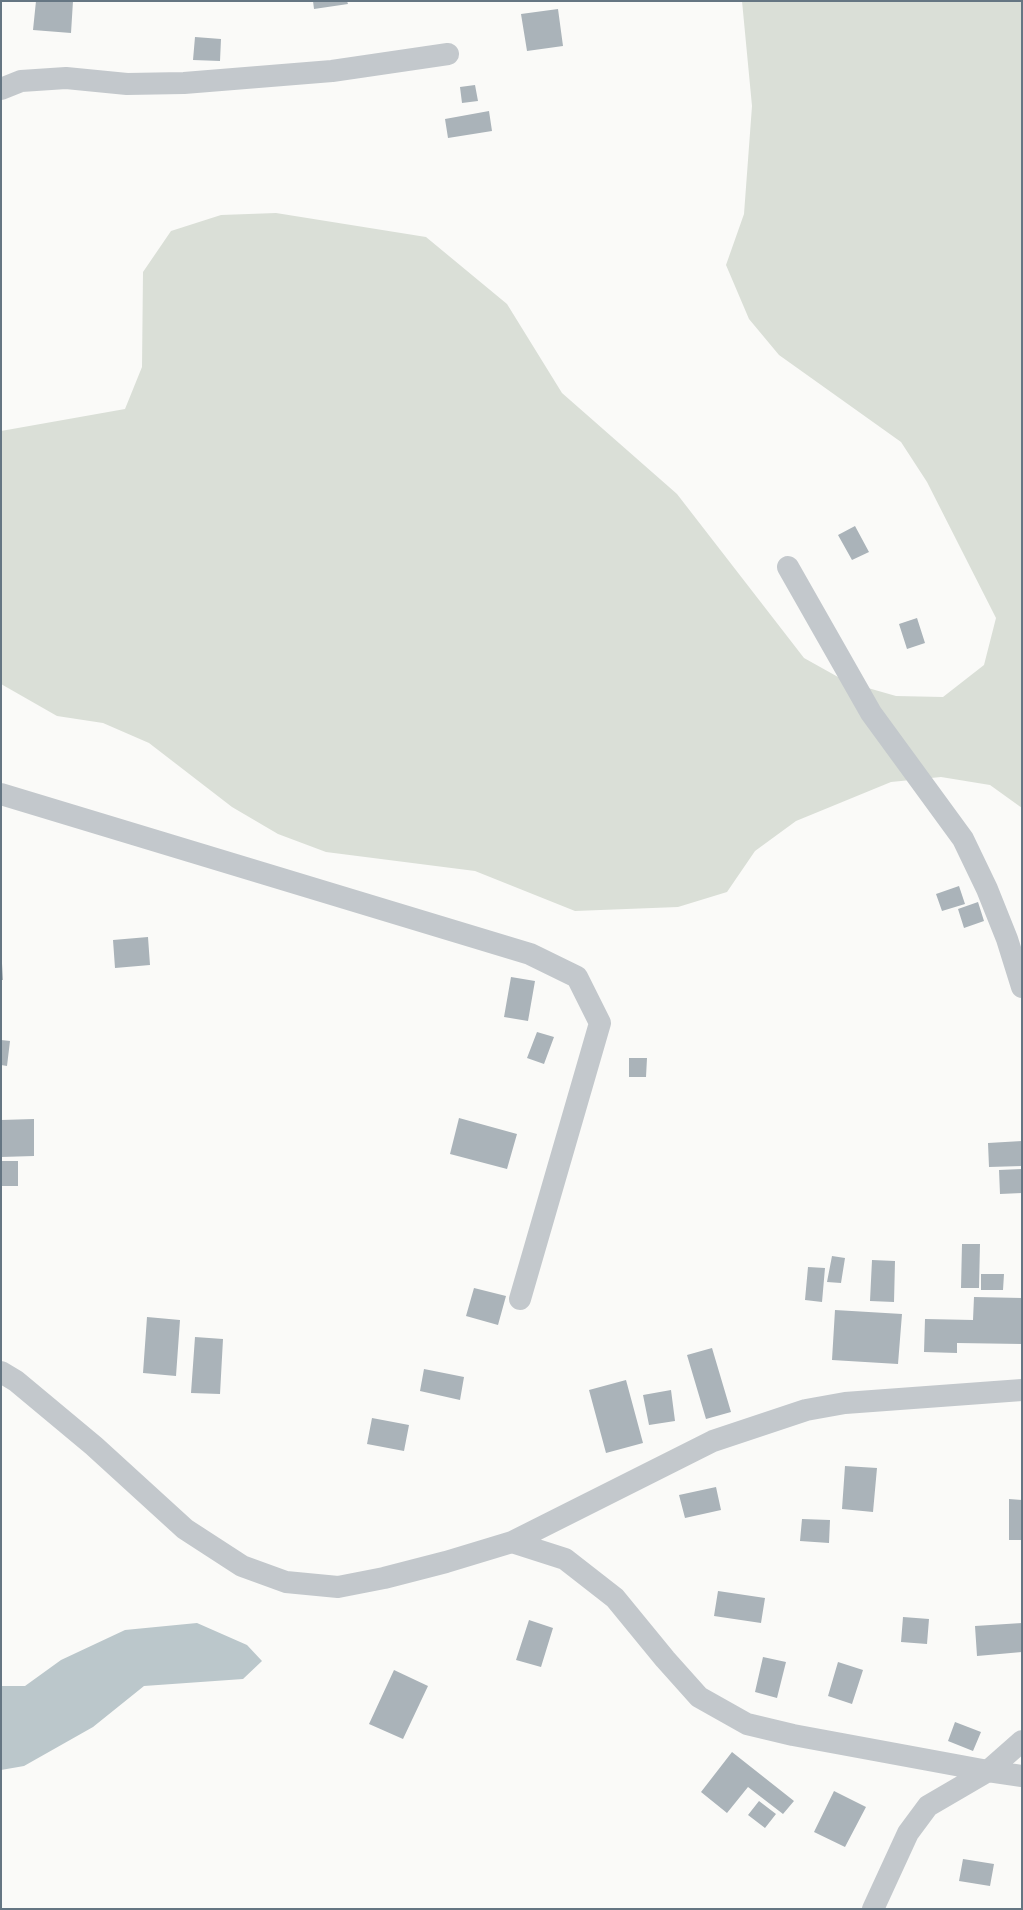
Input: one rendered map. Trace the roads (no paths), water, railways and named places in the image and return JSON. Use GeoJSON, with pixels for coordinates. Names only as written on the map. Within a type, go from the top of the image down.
{"type":"FeatureCollection","features":[{"type":"Feature","properties":{"kind":"street"},"geometry":{"type":"LineString","coordinates":[[1,89],[21,81],[66,78],[127,84],[184,83],[332,71],[448,54]]}},
{"type":"Feature","properties":{"kind":"street"},"geometry":{"type":"LineString","coordinates":[[788,566],[871,713],[963,839],[988,889],[999,917],[1022,987]]}},
{"type":"Feature","properties":{"kind":"street"},"geometry":{"type":"LineString","coordinates":[[1,794],[530,954],[577,977],[600,1023],[520,1299]]}},
{"type":"Feature","properties":{"kind":"street"},"geometry":{"type":"LineString","coordinates":[[1,1372],[16,1381],[94,1446],[186,1529],[242,1566],[286,1582],[338,1586],[384,1578],[446,1562],[512,1542],[713,1441],[806,1410],[845,1403],[1022,1390]]}},
{"type":"Feature","properties":{"kind":"street"},"geometry":{"type":"LineString","coordinates":[[512,1542],[565,1559],[615,1598],[664,1659],[699,1697],[747,1724],[793,1735],[1022,1776]]}},
{"type":"Feature","properties":{"kind":"street"},"geometry":{"type":"LineString","coordinates":[[873,1909],[908,1833],[928,1806],[988,1771],[1022,1741]]}}]}
